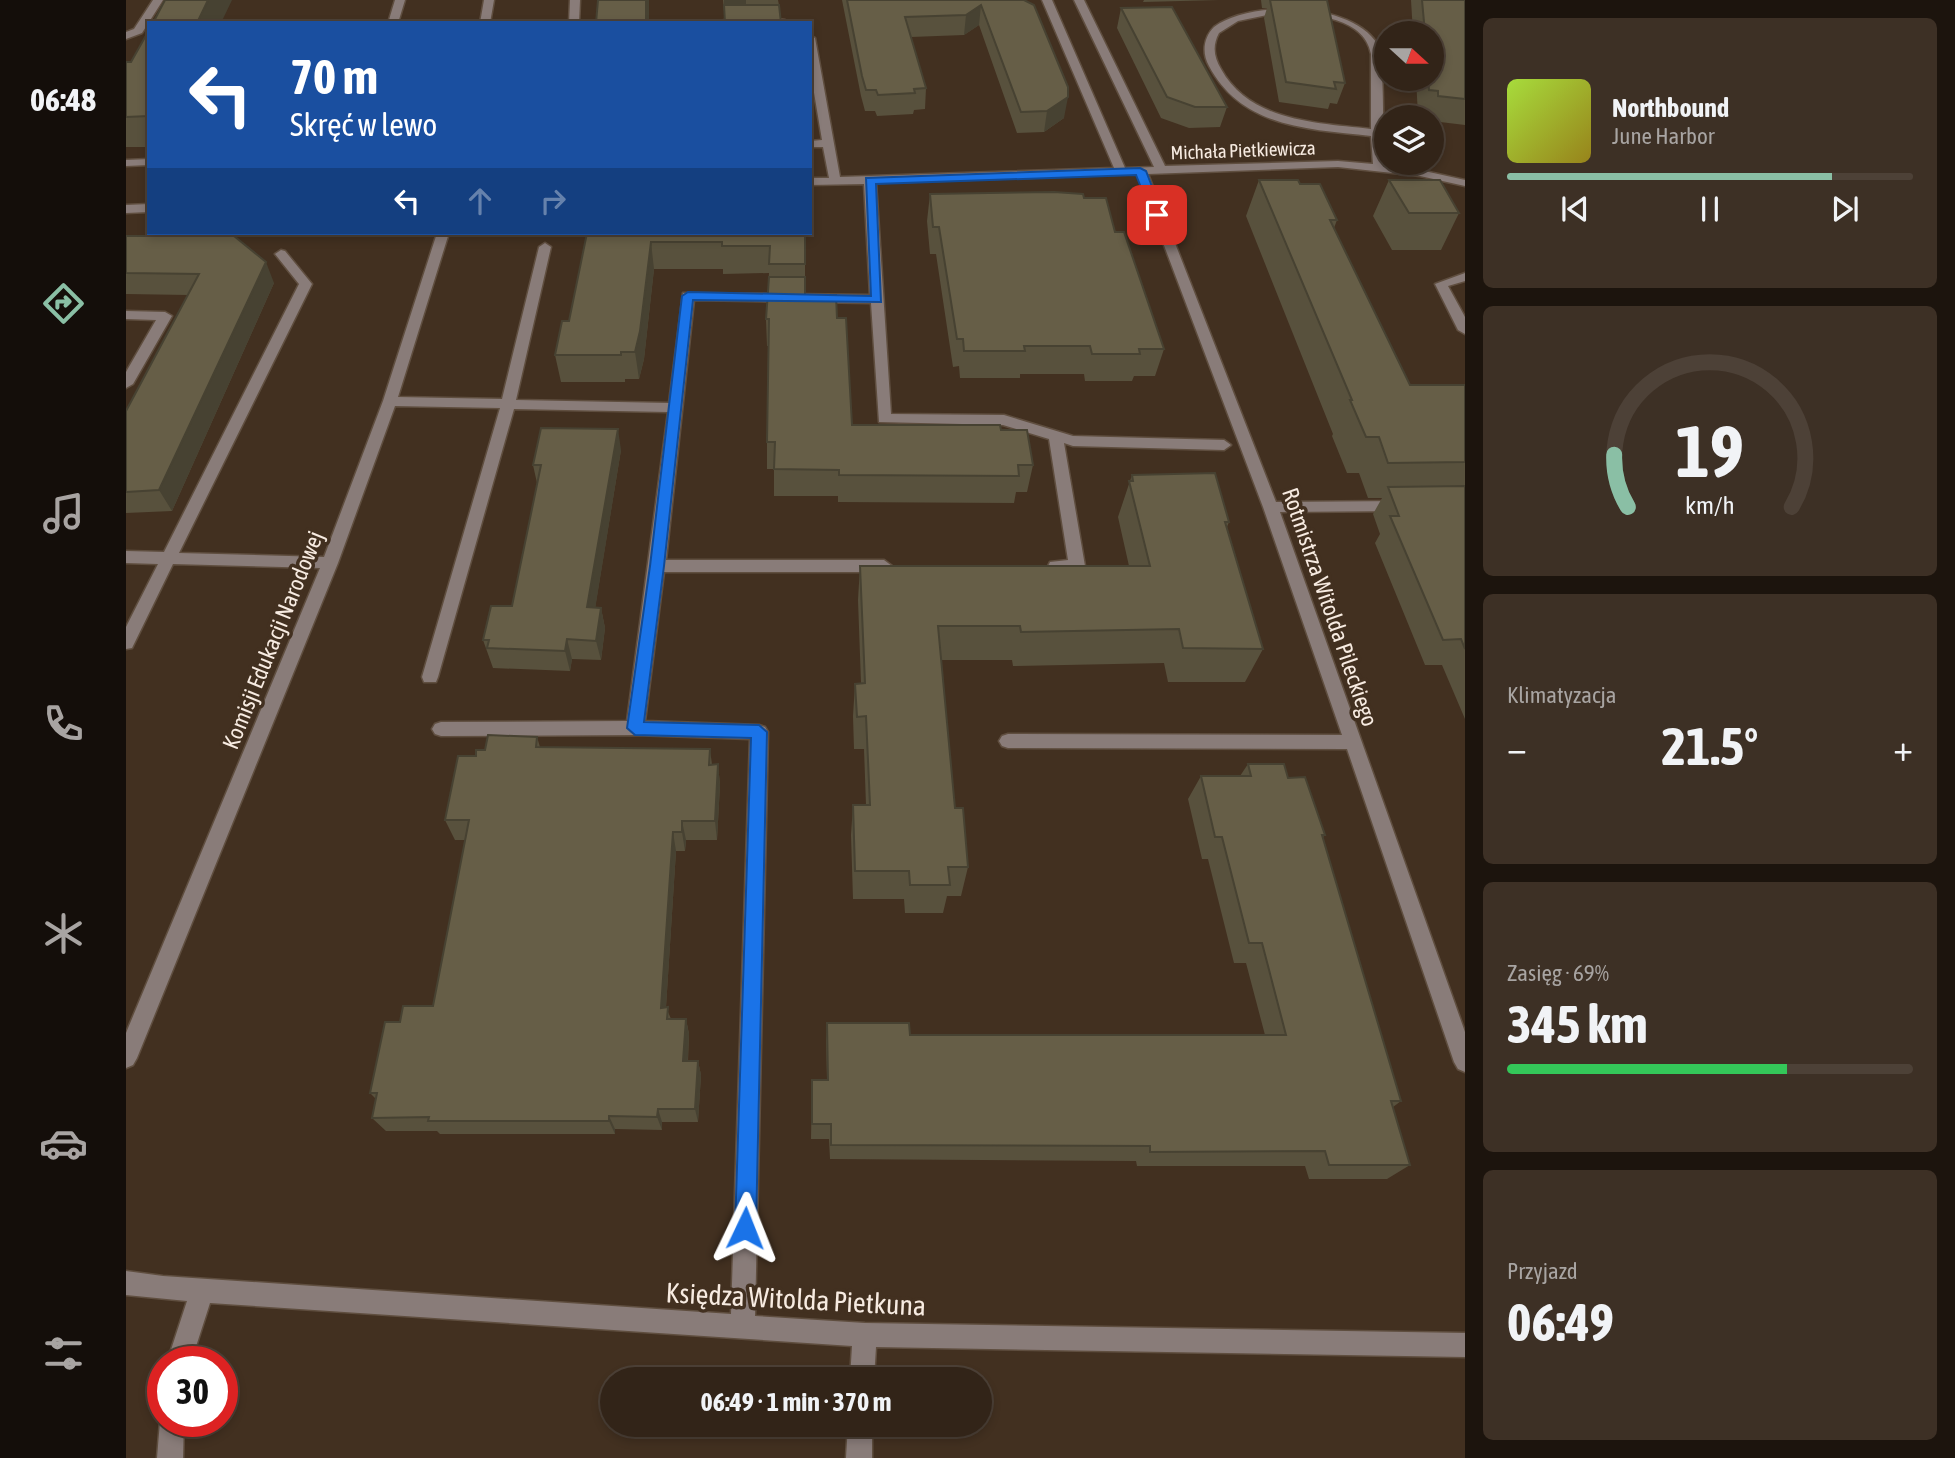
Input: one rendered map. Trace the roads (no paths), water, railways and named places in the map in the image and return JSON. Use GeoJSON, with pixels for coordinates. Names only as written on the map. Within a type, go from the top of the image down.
{"type":"FeatureCollection","features":[{"type":"Feature","properties":{"kind":"street"},"geometry":{"type":"LineString","coordinates":[[126,36],[138,31],[158,0]]}},
{"type":"Feature","properties":{"kind":"street"},"geometry":{"type":"LineString","coordinates":[[394,21],[400,0]]}},
{"type":"Feature","properties":{"kind":"street"},"geometry":{"type":"LineString","coordinates":[[485,21],[489,0]]}},
{"type":"Feature","properties":{"kind":"street"},"geometry":{"type":"LineString","coordinates":[[574,21],[575,0]]}},
{"type":"Feature","properties":{"kind":"street"},"geometry":{"type":"LineString","coordinates":[[1047,0],[1121,172]]}},
{"type":"Feature","properties":{"kind":"street"},"geometry":{"type":"LineString","coordinates":[[1079,0],[1161,170]]}},
{"type":"Feature","properties":{"kind":"street"},"geometry":{"type":"LineString","coordinates":[[1276,9],[1301,11],[1346,22],[1360,30],[1375,48],[1377,133],[1300,123],[1272,116],[1249,105],[1230,94],[1218,78],[1209,55],[1210,42],[1218,29],[1256,12],[1276,9]]}},
{"type":"Feature","properties":{"kind":"street"},"geometry":{"type":"LineString","coordinates":[[729,21],[746,18],[769,21]]}},
{"type":"Feature","properties":{"kind":"street"},"geometry":{"type":"LineString","coordinates":[[812,49],[835,181]]}},
{"type":"Feature","properties":{"kind":"street"},"geometry":{"type":"LineString","coordinates":[[812,144],[829,143]]}},
{"type":"Feature","properties":{"kind":"street"},"geometry":{"type":"LineString","coordinates":[[126,163],[147,162]]}},
{"type":"Feature","properties":{"kind":"street","name":"Michała Pietkiewicza"},"geometry":{"type":"LineString","coordinates":[[812,182],[1297,164],[1374,168]]}},
{"type":"Feature","properties":{"kind":"street","name":"Rotmistrza Witolda Pileckiego"},"geometry":{"type":"LineString","coordinates":[[1140,171],[1271,506],[1465,1062]]}},
{"type":"Feature","properties":{"kind":"street","name":"Michała Pietkiewicza"},"geometry":{"type":"LineString","coordinates":[[1419,175],[1465,183]]}},
{"type":"Feature","properties":{"kind":"street"},"geometry":{"type":"LineString","coordinates":[[870,181],[884,419],[1004,420],[1073,441],[1224,445]]}},
{"type":"Feature","properties":{"kind":"street"},"geometry":{"type":"LineString","coordinates":[[126,209],[147,208]]}},
{"type":"Feature","properties":{"kind":"street","name":"Komisji Edukacji Narodowej"},"geometry":{"type":"LineString","coordinates":[[126,1058],[330,564],[390,401],[442,235]]}},
{"type":"Feature","properties":{"kind":"street"},"geometry":{"type":"LineString","coordinates":[[430,677],[509,404],[545,247]]}},
{"type":"Feature","properties":{"kind":"street"},"geometry":{"type":"LineString","coordinates":[[126,643],[306,284],[281,254]]}},
{"type":"Feature","properties":{"kind":"street"},"geometry":{"type":"LineString","coordinates":[[1465,276],[1441,284],[1465,330]]}},
{"type":"Feature","properties":{"kind":"street"},"geometry":{"type":"LineString","coordinates":[[635,728],[657,566],[688,296],[877,299]]}},
{"type":"Feature","properties":{"kind":"street"},"geometry":{"type":"LineString","coordinates":[[126,315],[165,316],[126,384]]}},
{"type":"Feature","properties":{"kind":"street"},"geometry":{"type":"LineString","coordinates":[[390,401],[674,408]]}},
{"type":"Feature","properties":{"kind":"street"},"geometry":{"type":"LineString","coordinates":[[1037,566],[1077,566],[1056,436]]}},
{"type":"Feature","properties":{"kind":"street"},"geometry":{"type":"LineString","coordinates":[[1271,506],[1412,505]]}},
{"type":"Feature","properties":{"kind":"street"},"geometry":{"type":"LineString","coordinates":[[126,557],[330,564]]}},
{"type":"Feature","properties":{"kind":"street"},"geometry":{"type":"LineString","coordinates":[[657,566],[901,566]]}},
{"type":"Feature","properties":{"kind":"street"},"geometry":{"type":"LineString","coordinates":[[441,729],[635,728],[759,732],[743,1328]]}},
{"type":"Feature","properties":{"kind":"street"},"geometry":{"type":"LineString","coordinates":[[1008,741],[1353,742]]}},
{"type":"Feature","properties":{"kind":"street","name":"Księdza Witolda Pietkuna"},"geometry":{"type":"LineString","coordinates":[[126,1283],[864,1335],[1465,1345]]}},
{"type":"Feature","properties":{"kind":"street"},"geometry":{"type":"LineString","coordinates":[[185,1346],[202,1290]]}},
{"type":"Feature","properties":{"kind":"street"},"geometry":{"type":"LineString","coordinates":[[863,1367],[864,1335]]}},
{"type":"Feature","properties":{"kind":"street"},"geometry":{"type":"LineString","coordinates":[[170,1458],[171,1437]]}},
{"type":"Feature","properties":{"kind":"street"},"geometry":{"type":"LineString","coordinates":[[859,1458],[860,1437]]}}]}
